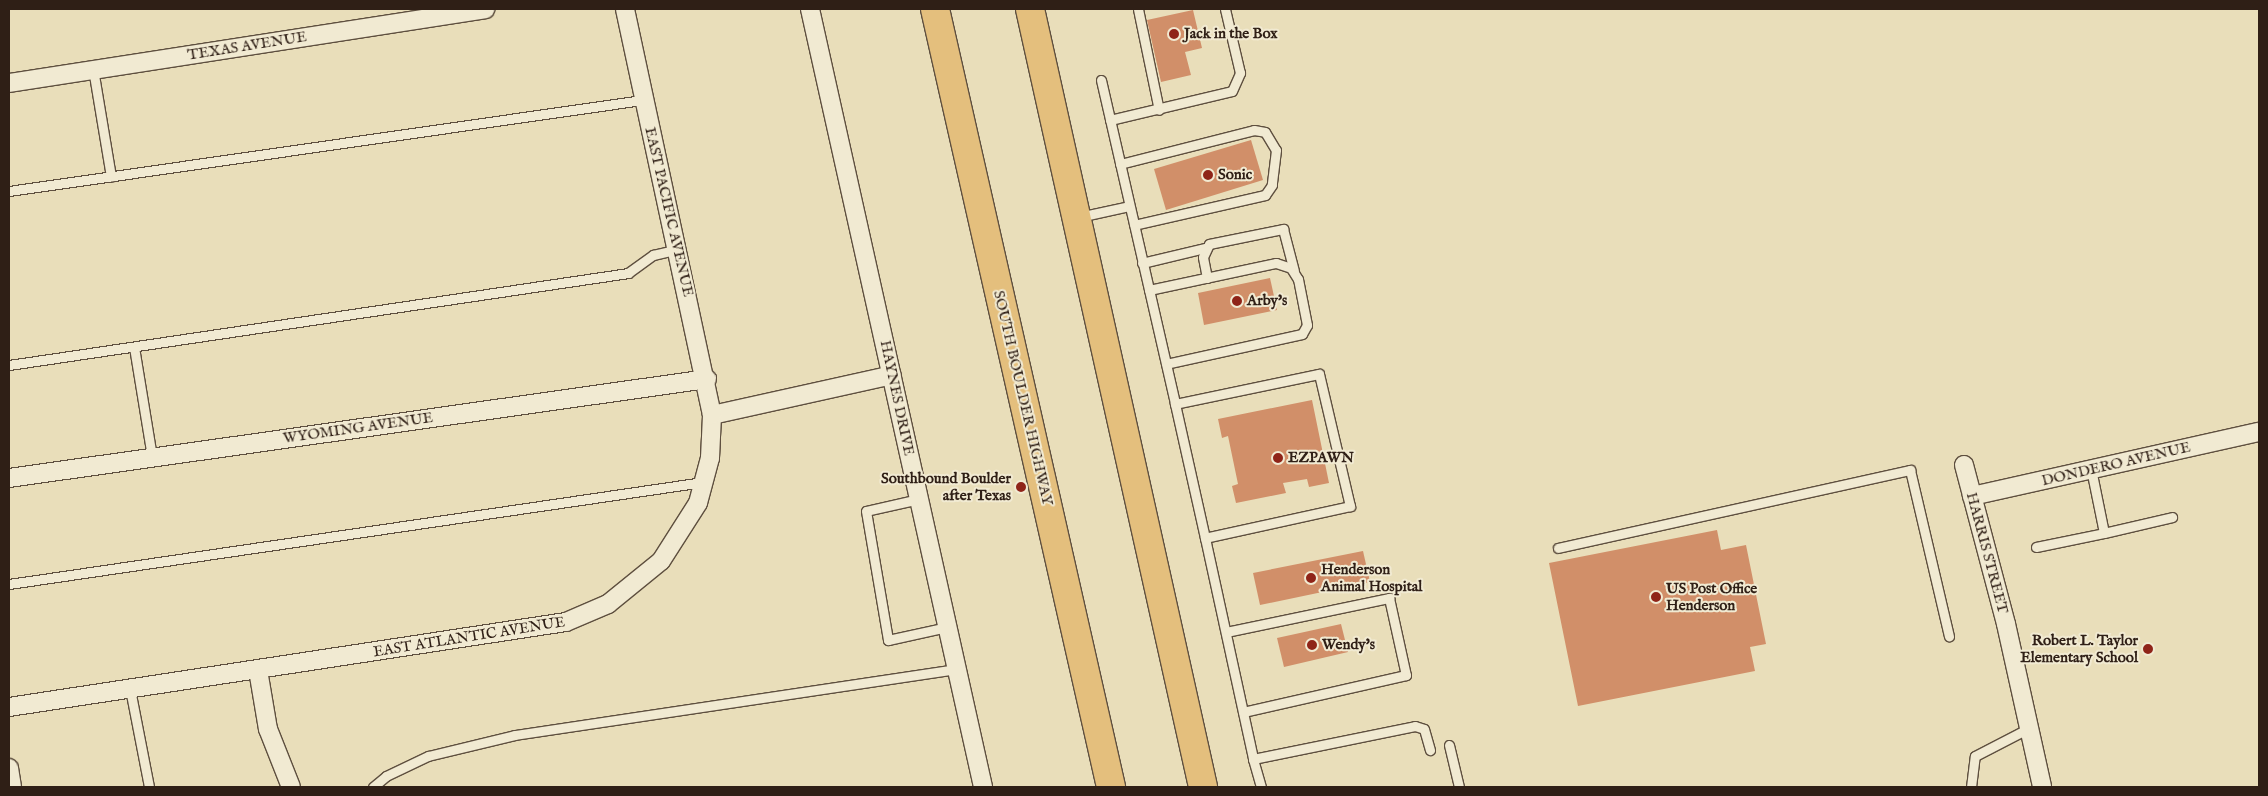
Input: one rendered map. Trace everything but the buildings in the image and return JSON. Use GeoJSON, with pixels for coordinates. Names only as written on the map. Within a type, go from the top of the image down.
{"type":"FeatureCollection","features":[{"type":"Feature","properties":{"kind":"main road","name":"SOUTH BOULDER HIGHWAY"},"geometry":{"type":"LineString","coordinates":[[935,9],[1112,787]]}},
{"type":"Feature","properties":{"kind":"main road"},"geometry":{"type":"LineString","coordinates":[[1030,9],[1203,787]]}},
{"type":"Feature","properties":{"kind":"street","name":"TEXAS AVENUE"},"geometry":{"type":"LineString","coordinates":[[9,83],[485,9]]}},
{"type":"Feature","properties":{"kind":"street","name":"EAST PACIFIC AVENUE"},"geometry":{"type":"LineString","coordinates":[[625,9],[642,100],[679,249],[707,379],[712,415]]}},
{"type":"Feature","properties":{"kind":"street","name":"HAYNES DRIVE"},"geometry":{"type":"LineString","coordinates":[[810,9],[983,787]]}},
{"type":"Feature","properties":{"kind":"street"},"geometry":{"type":"LineString","coordinates":[[712,415],[892,375]]}},
{"type":"Feature","properties":{"kind":"street","name":"WYOMING AVENUE"},"geometry":{"type":"LineString","coordinates":[[9,478],[707,379]]}},
{"type":"Feature","properties":{"kind":"street","name":"EAST ATLANTIC AVENUE"},"geometry":{"type":"LineString","coordinates":[[9,707],[566,622],[608,604],[661,561],[698,503],[703,482],[712,415]]}},
{"type":"Feature","properties":{"kind":"street","name":"DONDERO AVENUE"},"geometry":{"type":"LineString","coordinates":[[1972,496],[2259,432]]}},
{"type":"Feature","properties":{"kind":"street","name":"HARRIS STREET"},"geometry":{"type":"LineString","coordinates":[[1964,465],[2042,787]]}},
{"type":"Feature","properties":{"kind":"street"},"geometry":{"type":"LineString","coordinates":[[258,670],[268,729],[291,787]]}},
{"type":"Feature","properties":{"kind":"street"},"geometry":{"type":"LineString","coordinates":[[9,768],[12,787]]}},
{"type":"Feature","properties":{"kind":"lane"},"geometry":{"type":"LineString","coordinates":[[1138,9],[1159,110]]}},
{"type":"Feature","properties":{"kind":"lane"},"geometry":{"type":"LineString","coordinates":[[1110,120],[1227,96],[1236,86],[1240,73],[1225,9]]}},
{"type":"Feature","properties":{"kind":"lane"},"geometry":{"type":"LineString","coordinates":[[93,69],[111,176]]}},
{"type":"Feature","properties":{"kind":"lane"},"geometry":{"type":"LineString","coordinates":[[1101,80],[1226,632],[1252,759],[1261,787]]}},
{"type":"Feature","properties":{"kind":"lane"},"geometry":{"type":"LineString","coordinates":[[9,191],[642,100]]}},
{"type":"Feature","properties":{"kind":"lane"},"geometry":{"type":"LineString","coordinates":[[1120,164],[1254,130],[1265,132],[1276,150],[1272,185],[1265,195],[1134,225]]}},
{"type":"Feature","properties":{"kind":"lane"},"geometry":{"type":"LineString","coordinates":[[1076,218],[1129,206]]}},
{"type":"Feature","properties":{"kind":"lane"},"geometry":{"type":"LineString","coordinates":[[1142,263],[1205,248],[1209,244],[1283,229],[1307,326],[1302,334],[1166,364]]}},
{"type":"Feature","properties":{"kind":"lane"},"geometry":{"type":"LineString","coordinates":[[1205,248],[1207,278]]}},
{"type":"Feature","properties":{"kind":"lane"},"geometry":{"type":"LineString","coordinates":[[9,365],[628,273],[653,255],[679,249]]}},
{"type":"Feature","properties":{"kind":"lane"},"geometry":{"type":"LineString","coordinates":[[1149,290],[1276,263],[1294,272]]}},
{"type":"Feature","properties":{"kind":"lane"},"geometry":{"type":"LineString","coordinates":[[134,347],[152,457]]}},
{"type":"Feature","properties":{"kind":"lane"},"geometry":{"type":"LineString","coordinates":[[1175,404],[1319,374],[1350,506],[1205,538]]}},
{"type":"Feature","properties":{"kind":"lane"},"geometry":{"type":"LineString","coordinates":[[2091,469],[2104,533]]}},
{"type":"Feature","properties":{"kind":"lane"},"geometry":{"type":"LineString","coordinates":[[1558,548],[1910,470],[1949,636]]}},
{"type":"Feature","properties":{"kind":"lane"},"geometry":{"type":"LineString","coordinates":[[9,584],[703,482]]}},
{"type":"Feature","properties":{"kind":"lane"},"geometry":{"type":"LineString","coordinates":[[919,499],[866,511],[888,640],[947,627]]}},
{"type":"Feature","properties":{"kind":"lane"},"geometry":{"type":"LineString","coordinates":[[2036,547],[2172,517]]}},
{"type":"Feature","properties":{"kind":"lane"},"geometry":{"type":"LineString","coordinates":[[1226,632],[1389,598],[1406,675],[1243,712]]}},
{"type":"Feature","properties":{"kind":"lane"},"geometry":{"type":"LineString","coordinates":[[373,787],[386,776],[428,756],[515,735],[957,669]]}},
{"type":"Feature","properties":{"kind":"lane"},"geometry":{"type":"LineString","coordinates":[[130,689],[149,787]]}},
{"type":"Feature","properties":{"kind":"lane"},"geometry":{"type":"LineString","coordinates":[[1252,759],[1415,726],[1424,729],[1430,750]]}},
{"type":"Feature","properties":{"kind":"lane"},"geometry":{"type":"LineString","coordinates":[[1971,787],[1976,756],[2029,728]]}},
{"type":"Feature","properties":{"kind":"lane"},"geometry":{"type":"LineString","coordinates":[[1449,745],[1459,787]]}},
{"type":"Feature","properties":{"kind":"place","name":"Jack in the Box"},"geometry":{"type":"Point","coordinates":[1174,34]}},
{"type":"Feature","properties":{"kind":"place","name":"Sonic"},"geometry":{"type":"Point","coordinates":[1208,175]}},
{"type":"Feature","properties":{"kind":"place","name":"Arby's"},"geometry":{"type":"Point","coordinates":[1237,301]}},
{"type":"Feature","properties":{"kind":"place","name":"EZPAWN"},"geometry":{"type":"Point","coordinates":[1278,458]}},
{"type":"Feature","properties":{"kind":"place","name":"Southbound Boulder after Texas"},"geometry":{"type":"Point","coordinates":[1021,487]}},
{"type":"Feature","properties":{"kind":"place","name":"Henderson Animal Hospital"},"geometry":{"type":"Point","coordinates":[1311,578]}},
{"type":"Feature","properties":{"kind":"place","name":"US Post Office Henderson"},"geometry":{"type":"Point","coordinates":[1656,597]}},
{"type":"Feature","properties":{"kind":"place","name":"Wendy's"},"geometry":{"type":"Point","coordinates":[1312,645]}},
{"type":"Feature","properties":{"kind":"place","name":"Robert L. Taylor Elementary School"},"geometry":{"type":"Point","coordinates":[2148,649]}}]}
